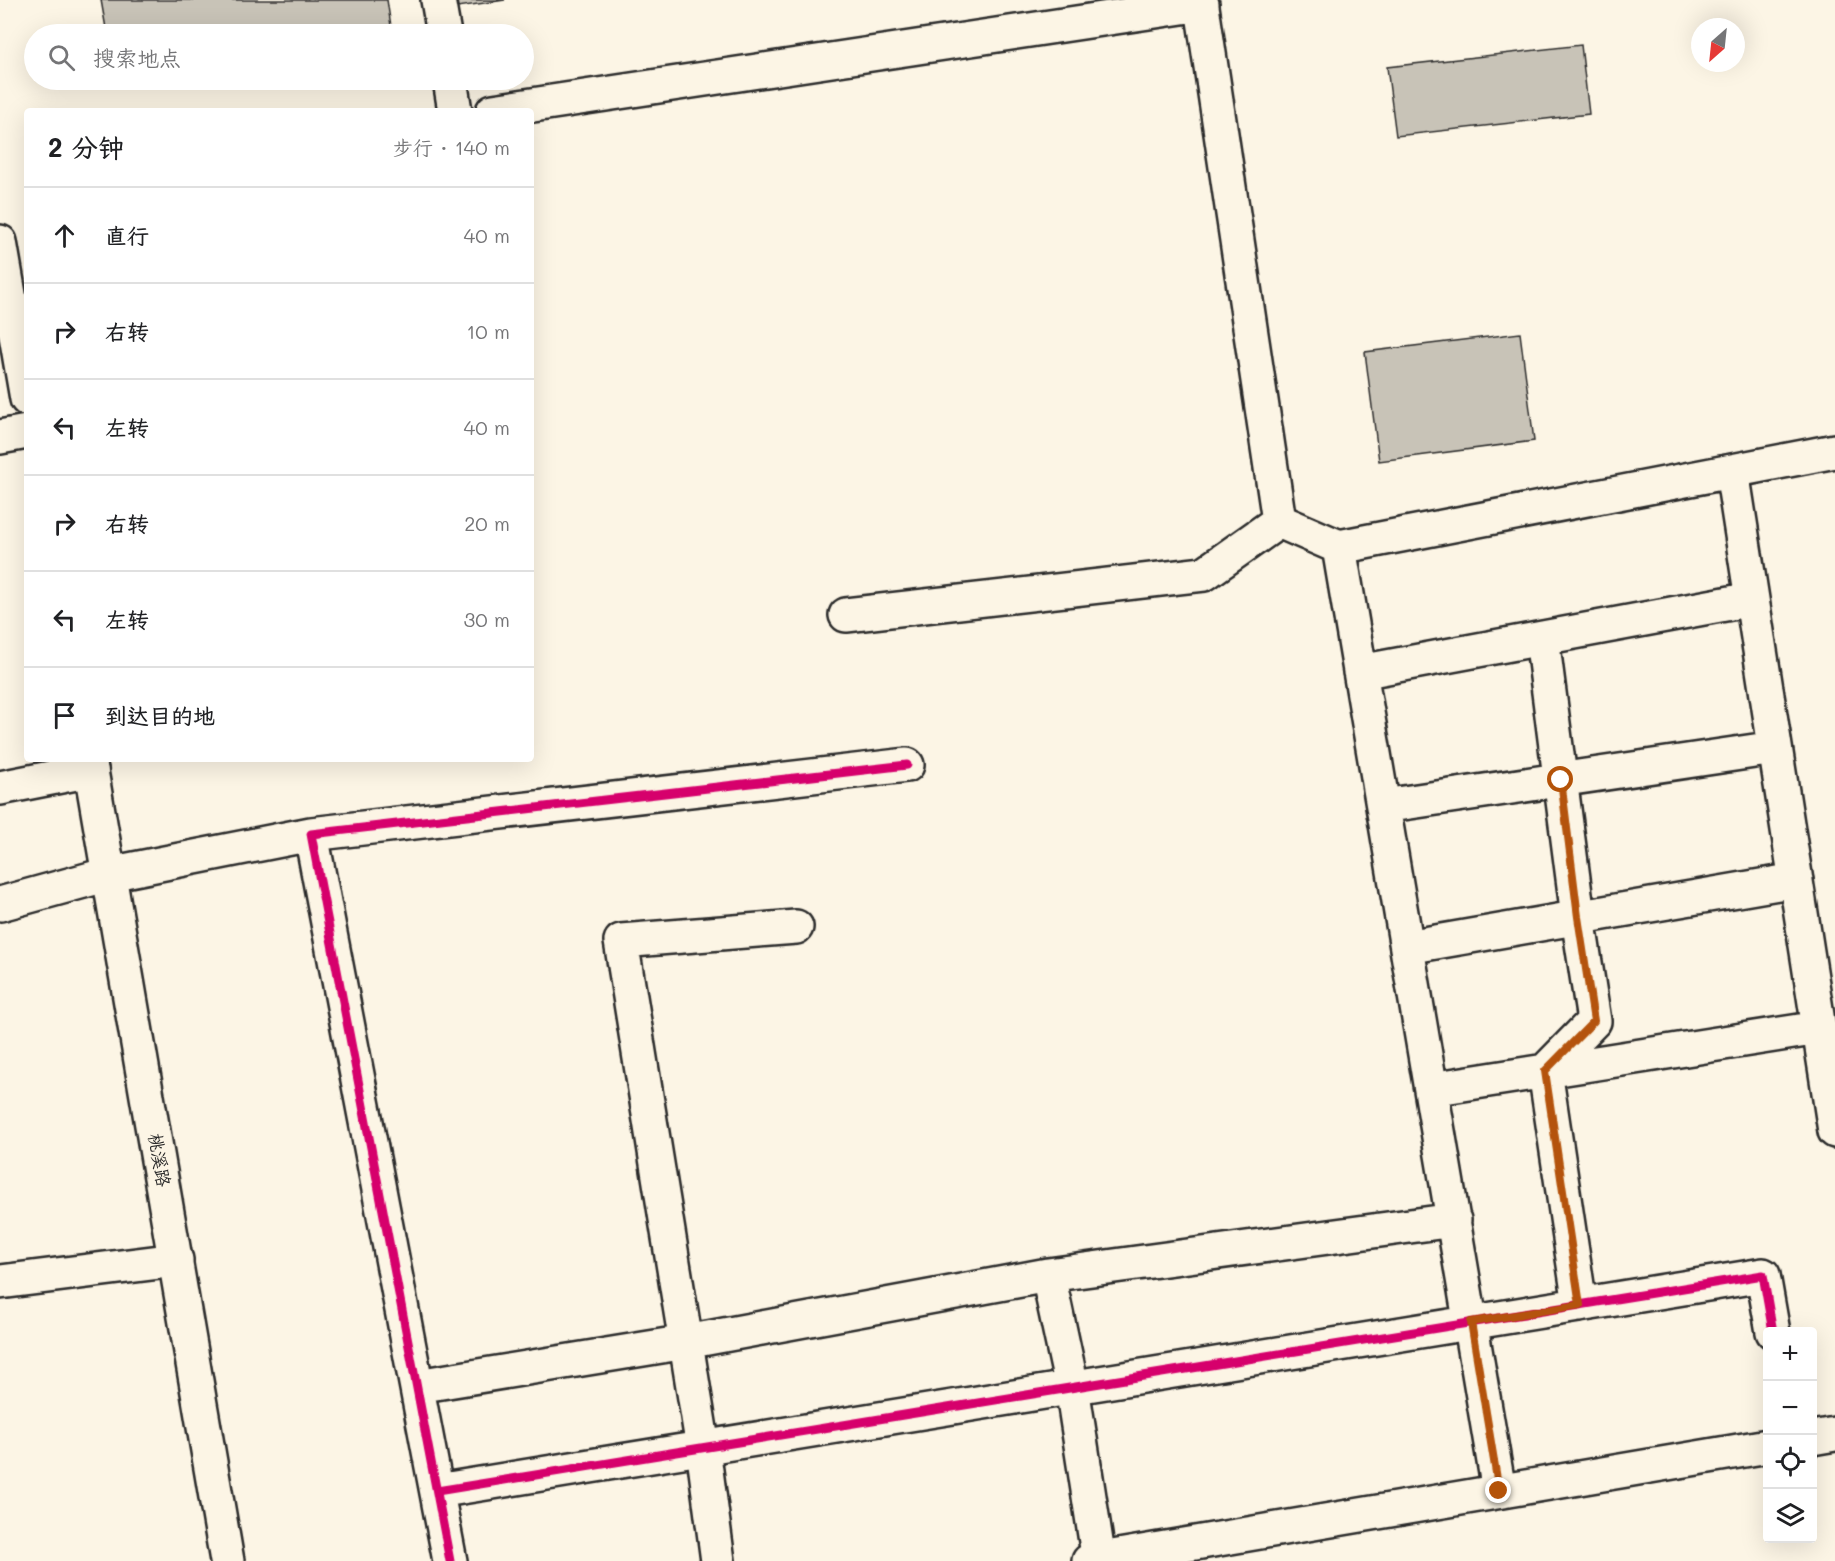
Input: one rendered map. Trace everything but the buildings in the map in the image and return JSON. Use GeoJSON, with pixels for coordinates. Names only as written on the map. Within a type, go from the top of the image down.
{"type":"FeatureCollection","features":[{"type":"Feature","properties":{"kind":"street"},"geometry":{"type":"LineString","coordinates":[[438,0],[442,24]]}},
{"type":"Feature","properties":{"kind":"street"},"geometry":{"type":"LineString","coordinates":[[513,108],[1202,2],[1279,521]]}},
{"type":"Feature","properties":{"kind":"street"},"geometry":{"type":"LineString","coordinates":[[452,90],[455,108]]}},
{"type":"Feature","properties":{"kind":"street"},"geometry":{"type":"LineString","coordinates":[[0,242],[24,382]]}},
{"type":"Feature","properties":{"kind":"street"},"geometry":{"type":"LineString","coordinates":[[0,437],[24,433]]}},
{"type":"Feature","properties":{"kind":"street"},"geometry":{"type":"LineString","coordinates":[[1279,521],[1339,547],[1835,452]]}},
{"type":"Feature","properties":{"kind":"street"},"geometry":{"type":"LineString","coordinates":[[1732,471],[1835,1131]]}},
{"type":"Feature","properties":{"kind":"street"},"geometry":{"type":"LineString","coordinates":[[846,615],[1204,574],[1279,521]]}},
{"type":"Feature","properties":{"kind":"street"},"geometry":{"type":"LineString","coordinates":[[1339,547],[1499,1491]]}},
{"type":"Feature","properties":{"kind":"street"},"geometry":{"type":"LineString","coordinates":[[1360,672],[1752,599]]}},
{"type":"Feature","properties":{"kind":"street"},"geometry":{"type":"LineString","coordinates":[[1542,638],[1578,917],[1594,1021],[1545,1071]]}},
{"type":"Feature","properties":{"kind":"street"},"geometry":{"type":"LineString","coordinates":[[1383,806],[1775,748]]}},
{"type":"Feature","properties":{"kind":"street"},"geometry":{"type":"LineString","coordinates":[[0,788],[90,764]]}},
{"type":"Feature","properties":{"kind":"street","name":"桃溪路"},"geometry":{"type":"LineString","coordinates":[[90,764],[227,1561]]}},
{"type":"Feature","properties":{"kind":"street"},"geometry":{"type":"LineString","coordinates":[[0,904],[109,874],[311,834],[908,765]]}},
{"type":"Feature","properties":{"kind":"street"},"geometry":{"type":"LineString","coordinates":[[311,834],[450,1561]]}},
{"type":"Feature","properties":{"kind":"street"},"geometry":{"type":"LineString","coordinates":[[1407,947],[1796,880]]}},
{"type":"Feature","properties":{"kind":"street"},"geometry":{"type":"LineString","coordinates":[[718,1561],[703,1448],[621,941],[795,927]]}},
{"type":"Feature","properties":{"kind":"street"},"geometry":{"type":"LineString","coordinates":[[1431,1089],[1819,1028]]}},
{"type":"Feature","properties":{"kind":"street"},"geometry":{"type":"LineString","coordinates":[[1545,1071],[1580,1305]]}},
{"type":"Feature","properties":{"kind":"street"},"geometry":{"type":"LineString","coordinates":[[417,1386],[686,1342],[1048,1275],[1454,1220]]}},
{"type":"Feature","properties":{"kind":"street"},"geometry":{"type":"LineString","coordinates":[[0,1282],[176,1260]]}},
{"type":"Feature","properties":{"kind":"street"},"geometry":{"type":"LineString","coordinates":[[1048,1275],[1072,1387],[1095,1561],[1763,1447]]}},
{"type":"Feature","properties":{"kind":"street"},"geometry":{"type":"LineString","coordinates":[[437,1491],[1763,1275],[1772,1327]]}},
{"type":"Feature","properties":{"kind":"street"},"geometry":{"type":"LineString","coordinates":[[1817,1437],[1835,1434]]}},
{"type":"Feature","properties":{"kind":"cycle path"},"geometry":{"type":"LineString","coordinates":[[450,1561],[311,834],[907,765]]}},
{"type":"Feature","properties":{"kind":"cycle path"},"geometry":{"type":"LineString","coordinates":[[437,1491],[1763,1275],[1772,1327]]}},
{"type":"Feature","properties":{"kind":"route"},"geometry":{"type":"LineString","coordinates":[[1499,1491],[1471,1322],[1580,1305],[1545,1071],[1594,1021],[1561,780]]}}]}
